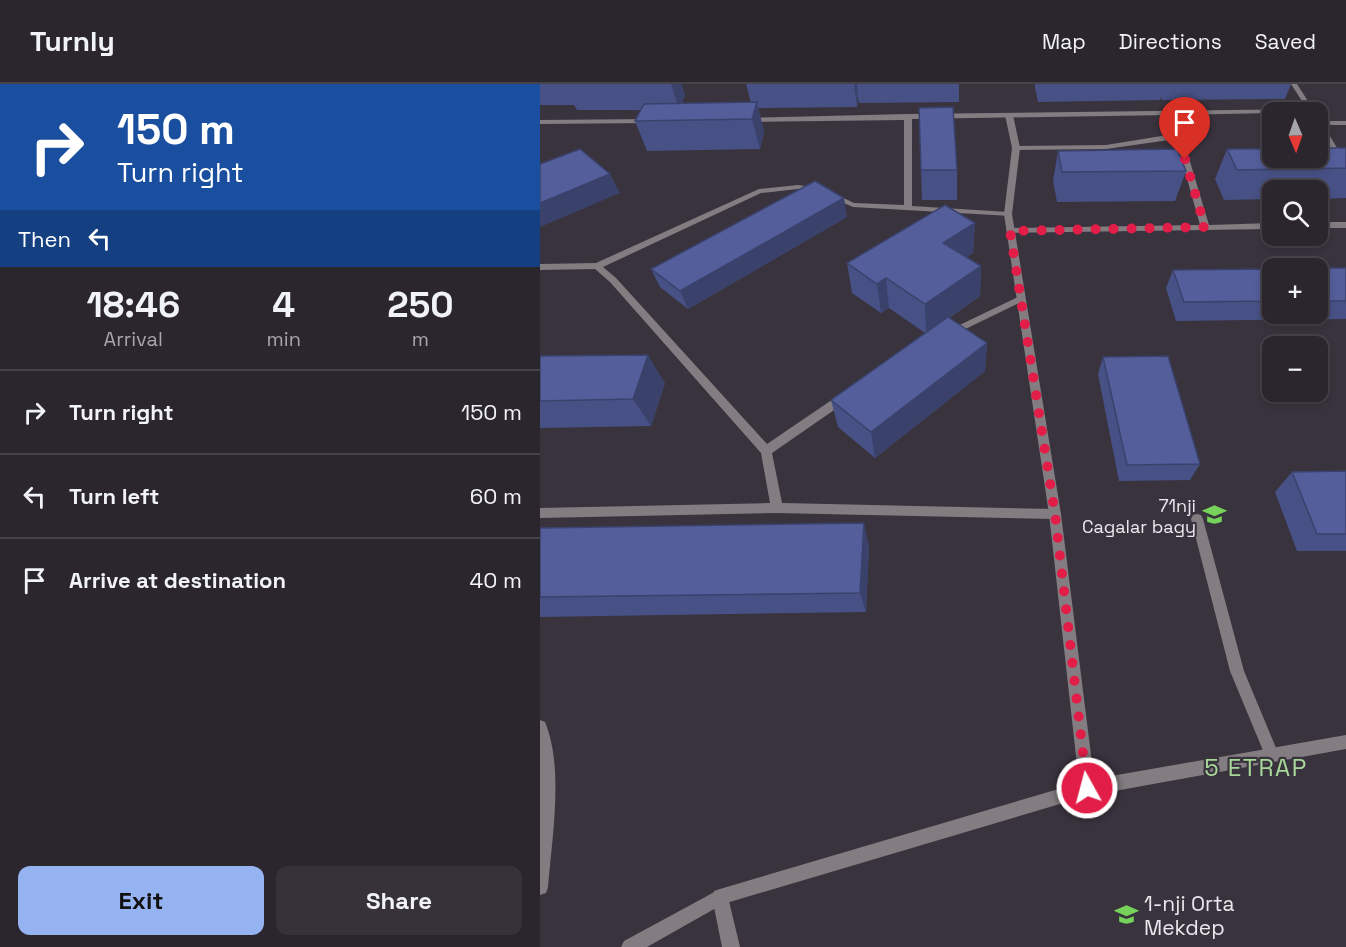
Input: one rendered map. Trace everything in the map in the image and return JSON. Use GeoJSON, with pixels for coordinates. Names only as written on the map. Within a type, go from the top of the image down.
{"type":"FeatureCollection","features":[{"type":"Feature","properties":{"kind":"street"},"geometry":{"type":"LineString","coordinates":[[1294,84],[1305,102]]}},
{"type":"Feature","properties":{"kind":"street"},"geometry":{"type":"LineString","coordinates":[[734,120],[1262,113]]}},
{"type":"Feature","properties":{"kind":"street"},"geometry":{"type":"LineString","coordinates":[[1172,114],[1205,227]]}},
{"type":"Feature","properties":{"kind":"street"},"geometry":{"type":"LineString","coordinates":[[908,116],[908,209]]}},
{"type":"Feature","properties":{"kind":"street"},"geometry":{"type":"LineString","coordinates":[[1008,116],[1016,148],[1008,214],[1055,514],[1087,788]]}},
{"type":"Feature","properties":{"kind":"street"},"geometry":{"type":"LineString","coordinates":[[540,122],[654,121]]}},
{"type":"Feature","properties":{"kind":"street"},"geometry":{"type":"LineString","coordinates":[[1328,122],[1346,123]]}},
{"type":"Feature","properties":{"kind":"street"},"geometry":{"type":"LineString","coordinates":[[1016,148],[1106,147],[1178,136]]}},
{"type":"Feature","properties":{"kind":"street"},"geometry":{"type":"LineString","coordinates":[[1328,139],[1346,169]]}},
{"type":"Feature","properties":{"kind":"street"},"geometry":{"type":"LineString","coordinates":[[540,267],[597,266],[759,191],[798,187],[822,191],[853,205],[1008,214]]}},
{"type":"Feature","properties":{"kind":"street"},"geometry":{"type":"LineString","coordinates":[[1328,225],[1346,225]]}},
{"type":"Feature","properties":{"kind":"street"},"geometry":{"type":"LineString","coordinates":[[1010,231],[1262,226]]}},
{"type":"Feature","properties":{"kind":"street"},"geometry":{"type":"LineString","coordinates":[[597,266],[613,280],[766,452],[777,508]]}},
{"type":"Feature","properties":{"kind":"street"},"geometry":{"type":"LineString","coordinates":[[938,339],[1020,299]]}},
{"type":"Feature","properties":{"kind":"street"},"geometry":{"type":"LineString","coordinates":[[766,452],[860,387]]}},
{"type":"Feature","properties":{"kind":"street"},"geometry":{"type":"LineString","coordinates":[[540,513],[777,508],[1055,514]]}},
{"type":"Feature","properties":{"kind":"street"},"geometry":{"type":"LineString","coordinates":[[1197,519],[1237,671],[1272,755]]}},
{"type":"Feature","properties":{"kind":"street"},"geometry":{"type":"LineString","coordinates":[[540,728],[546,752],[547,806],[540,887]]}},
{"type":"Feature","properties":{"kind":"street"},"geometry":{"type":"LineString","coordinates":[[630,947],[720,897],[1087,788],[1346,742]]}},
{"type":"Feature","properties":{"kind":"street"},"geometry":{"type":"LineString","coordinates":[[720,897],[731,947]]}},
{"type":"Feature","properties":{"kind":"building"},"geometry":{"type":"Polygon","coordinates":[[[757,102],[752,119],[635,121],[644,104],[757,102]]]}},
{"type":"Feature","properties":{"kind":"building"},"geometry":{"type":"Polygon","coordinates":[[[953,107],[957,170],[921,170],[919,108],[953,107]]]}},
{"type":"Feature","properties":{"kind":"building"},"geometry":{"type":"Polygon","coordinates":[[[1328,148],[1346,148],[1346,168],[1237,170],[1227,149],[1262,149],[1262,168],[1328,168],[1328,148]]]}},
{"type":"Feature","properties":{"kind":"building"},"geometry":{"type":"Polygon","coordinates":[[[580,149],[610,174],[540,203],[540,164],[580,149]]]}},
{"type":"Feature","properties":{"kind":"building"},"geometry":{"type":"Polygon","coordinates":[[[1177,149],[1186,171],[1062,172],[1058,151],[1177,149]]]}},
{"type":"Feature","properties":{"kind":"building"},"geometry":{"type":"Polygon","coordinates":[[[815,181],[844,198],[680,291],[651,269],[815,181]]]}},
{"type":"Feature","properties":{"kind":"building"},"geometry":{"type":"Polygon","coordinates":[[[945,205],[975,223],[943,243],[981,266],[925,304],[886,278],[877,284],[847,263],[945,205]]]}},
{"type":"Feature","properties":{"kind":"building"},"geometry":{"type":"Polygon","coordinates":[[[1328,268],[1346,268],[1346,301],[1328,301],[1328,268]]]}},
{"type":"Feature","properties":{"kind":"building"},"geometry":{"type":"Polygon","coordinates":[[[1262,269],[1262,301],[1184,302],[1173,270],[1262,269]]]}},
{"type":"Feature","properties":{"kind":"building"},"geometry":{"type":"Polygon","coordinates":[[[948,317],[987,343],[871,432],[831,400],[948,317]]]}},
{"type":"Feature","properties":{"kind":"building"},"geometry":{"type":"Polygon","coordinates":[[[648,355],[633,399],[540,401],[540,356],[648,355]]]}},
{"type":"Feature","properties":{"kind":"building"},"geometry":{"type":"Polygon","coordinates":[[[1168,356],[1200,464],[1127,465],[1103,357],[1168,356]]]}},
{"type":"Feature","properties":{"kind":"building"},"geometry":{"type":"Polygon","coordinates":[[[1346,471],[1346,534],[1317,534],[1292,472],[1346,471]]]}},
{"type":"Feature","properties":{"kind":"building"},"geometry":{"type":"Polygon","coordinates":[[[864,523],[860,593],[540,597],[540,528],[864,523]]]}},
{"type":"Feature","properties":{"kind":"place","name":"71nji Cagalar bagy"},"geometry":{"type":"Point","coordinates":[1214,515]}},
{"type":"Feature","properties":{"kind":"place","name":"1-nji Orta Mekdep"},"geometry":{"type":"Point","coordinates":[1126,915]}},
{"type":"Feature","properties":{"kind":"district","name":"5 ETRAP"},"geometry":{"type":"Point","coordinates":[1256,767]}},
{"type":"Feature","properties":{"kind":"route"},"geometry":{"type":"LineString","coordinates":[[1087,788],[1055,514],[1010,231],[1205,227],[1185,159]]}}]}
